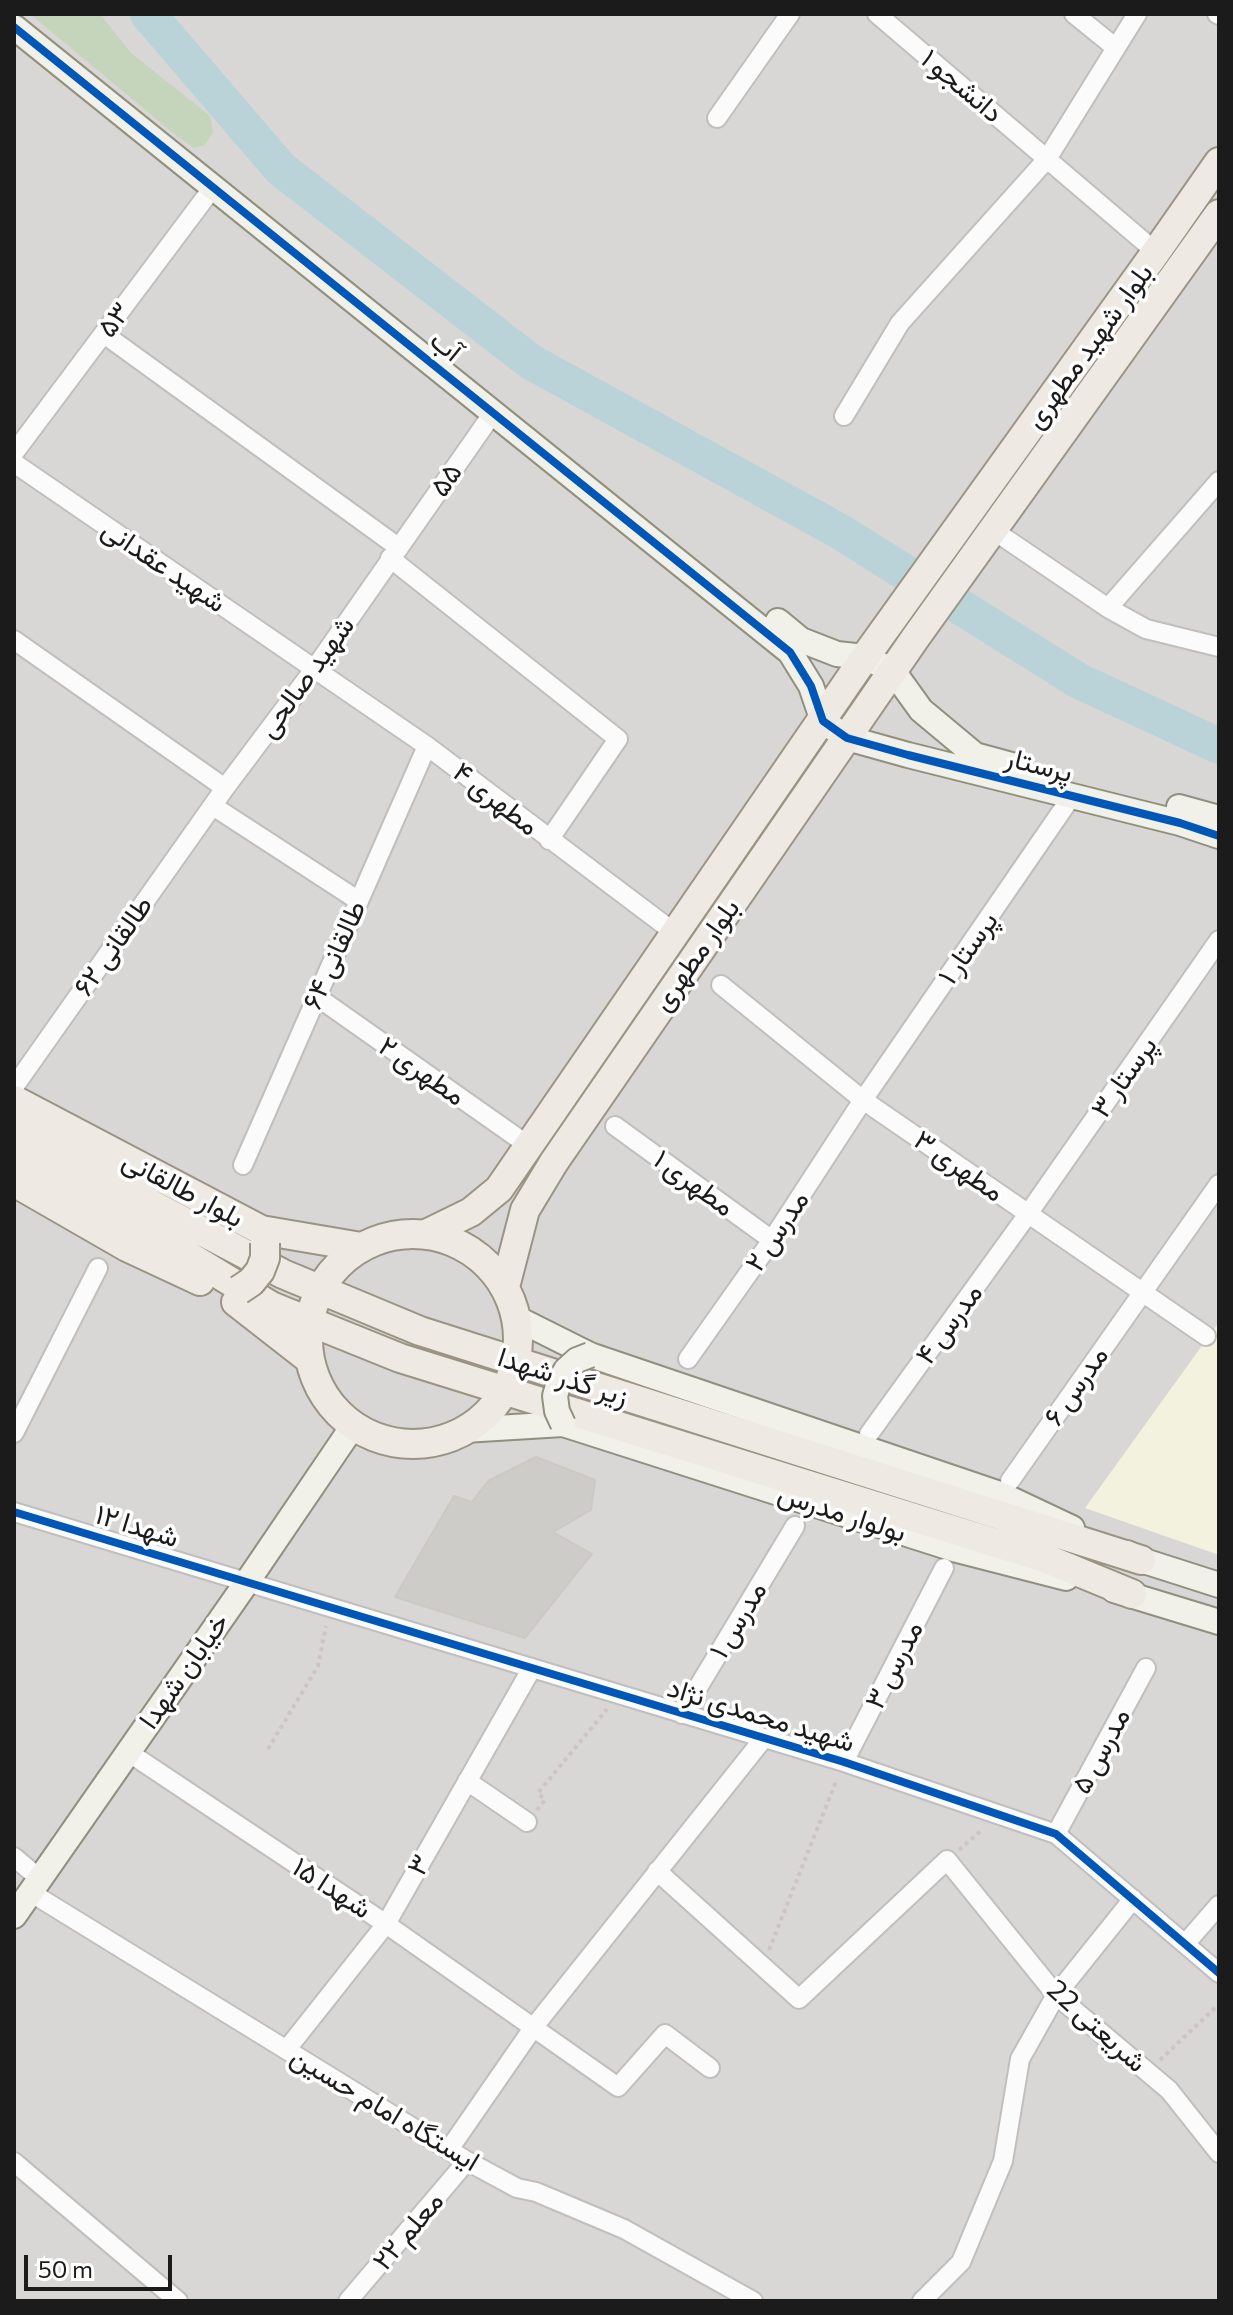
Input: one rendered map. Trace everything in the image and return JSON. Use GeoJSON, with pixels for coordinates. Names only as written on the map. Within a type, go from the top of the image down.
{"type":"FeatureCollection","features":[{"type":"Feature","properties":{"kind":"main road","name":"بلوار شهید مطهری"},"geometry":{"type":"LineString","coordinates":[[890,623],[1219,162]]}},
{"type":"Feature","properties":{"kind":"main road","name":"بلوار شهید مطهری"},"geometry":{"type":"LineString","coordinates":[[916,637],[1219,214]]}},
{"type":"Feature","properties":{"kind":"main road","name":"بلوار مطهری"},"geometry":{"type":"LineString","coordinates":[[426,1234],[471,1212],[499,1189],[890,623]]}},
{"type":"Feature","properties":{"kind":"main road","name":"بلوار مطهری"},"geometry":{"type":"LineString","coordinates":[[505,1287],[525,1210],[554,1162],[916,637]]}},
{"type":"Feature","properties":{"kind":"main road","name":"بلوار طالقانی"},"geometry":{"type":"LineString","coordinates":[[14,1100],[263,1236],[361,1247]]}},
{"type":"Feature","properties":{"kind":"main road","name":"زیر گذر شهدا"},"geometry":{"type":"LineString","coordinates":[[14,1126],[158,1208],[283,1274],[420,1331],[1141,1560]]}},
{"type":"Feature","properties":{"kind":"main road","name":"زیر گذر شهدا"},"geometry":{"type":"LineString","coordinates":[[14,1156],[146,1230],[271,1306],[400,1358],[1047,1559],[1132,1594]]}},
{"type":"Feature","properties":{"kind":"main road"},"geometry":{"type":"LineString","coordinates":[[14,1182],[127,1247],[232,1291],[309,1359]]}},
{"type":"Feature","properties":{"kind":"main road"},"geometry":{"type":"LineString","coordinates":[[426,1234],[458,1243],[485,1261],[505,1287],[516,1318],[515,1365],[508,1383],[490,1410],[464,1430],[437,1441],[408,1444],[379,1439],[353,1426],[333,1408],[317,1385],[309,1359],[308,1326],[317,1294],[335,1267],[361,1247],[393,1235],[426,1234]]}},
{"type":"Feature","properties":{"kind":"main road"},"geometry":{"type":"LineString","coordinates":[[232,1291],[251,1282],[260,1271],[265,1258],[263,1236]]}},
{"type":"Feature","properties":{"kind":"street"},"geometry":{"type":"LineString","coordinates":[[717,118],[790,14]]}},
{"type":"Feature","properties":{"kind":"street","name":"دانشجو ۱"},"geometry":{"type":"LineString","coordinates":[[877,14],[1156,252]]}},
{"type":"Feature","properties":{"kind":"street"},"geometry":{"type":"LineString","coordinates":[[1074,14],[1116,48]]}},
{"type":"Feature","properties":{"kind":"street"},"geometry":{"type":"LineString","coordinates":[[844,416],[900,323],[1047,159],[1137,14]]}},
{"type":"Feature","properties":{"kind":"street","name":"آب"},"geometry":{"type":"LineString","coordinates":[[19,31],[790,652],[811,686],[823,721]]}},
{"type":"Feature","properties":{"kind":"street","name":"آب"},"geometry":{"type":"LineString","coordinates":[[19,31],[801,640],[837,654],[865,657],[893,671]]}},
{"type":"Feature","properties":{"kind":"street","name":"۵۳"},"geometry":{"type":"LineString","coordinates":[[14,453],[214,186]]}},
{"type":"Feature","properties":{"kind":"street"},"geometry":{"type":"LineString","coordinates":[[104,334],[394,553],[618,739],[549,840]]}},
{"type":"Feature","properties":{"kind":"street","name":"۵۵"},"geometry":{"type":"LineString","coordinates":[[394,553],[493,413]]}},
{"type":"Feature","properties":{"kind":"street","name":"شهید عقدانی"},"geometry":{"type":"LineString","coordinates":[[14,463],[315,668]]}},
{"type":"Feature","properties":{"kind":"street"},"geometry":{"type":"LineString","coordinates":[[1108,608],[1219,481]]}},
{"type":"Feature","properties":{"kind":"street"},"geometry":{"type":"LineString","coordinates":[[988,537],[1146,629],[1219,647]]}},
{"type":"Feature","properties":{"kind":"street","name":"شهید صالحی"},"geometry":{"type":"LineString","coordinates":[[213,806],[315,668],[394,553]]}},
{"type":"Feature","properties":{"kind":"street"},"geometry":{"type":"LineString","coordinates":[[14,640],[225,788]]}},
{"type":"Feature","properties":{"kind":"street","name":"مطهری ۴"},"geometry":{"type":"LineString","coordinates":[[315,668],[427,746],[675,933]]}},
{"type":"Feature","properties":{"kind":"street","name":"پرستار"},"geometry":{"type":"LineString","coordinates":[[893,671],[921,710],[975,755],[1219,818]]}},
{"type":"Feature","properties":{"kind":"street"},"geometry":{"type":"LineString","coordinates":[[823,721],[847,738]]}},
{"type":"Feature","properties":{"kind":"street","name":"پرستار"},"geometry":{"type":"LineString","coordinates":[[847,738],[1180,823],[1219,836]]}},
{"type":"Feature","properties":{"kind":"street","name":"طالقانی ۶۴"},"geometry":{"type":"LineString","coordinates":[[243,1165],[427,746]]}},
{"type":"Feature","properties":{"kind":"street","name":"پرستار ۱"},"geometry":{"type":"LineString","coordinates":[[863,1100],[1072,796]]}},
{"type":"Feature","properties":{"kind":"street"},"geometry":{"type":"LineString","coordinates":[[213,806],[359,901]]}},
{"type":"Feature","properties":{"kind":"street","name":"طالقانی ۶۲"},"geometry":{"type":"LineString","coordinates":[[14,1087],[213,806]]}},
{"type":"Feature","properties":{"kind":"street","name":"پرستار ۳"},"geometry":{"type":"LineString","coordinates":[[1028,1214],[1219,940]]}},
{"type":"Feature","properties":{"kind":"street","name":"مطهری ۳"},"geometry":{"type":"LineString","coordinates":[[721,985],[863,1100],[1206,1336]]}},
{"type":"Feature","properties":{"kind":"street","name":"مطهری ۲"},"geometry":{"type":"LineString","coordinates":[[316,996],[529,1146]]}},
{"type":"Feature","properties":{"kind":"street","name":"مدرس ۲"},"geometry":{"type":"LineString","coordinates":[[688,1359],[772,1240],[863,1100]]}},
{"type":"Feature","properties":{"kind":"street","name":"مطهری ۱"},"geometry":{"type":"LineString","coordinates":[[615,1126],[772,1240]]}},
{"type":"Feature","properties":{"kind":"street","name":"مدرس ۶"},"geometry":{"type":"LineString","coordinates":[[1010,1481],[1219,1184]]}},
{"type":"Feature","properties":{"kind":"street","name":"مدرس ۴"},"geometry":{"type":"LineString","coordinates":[[869,1434],[1028,1214]]}},
{"type":"Feature","properties":{"kind":"street"},"geometry":{"type":"LineString","coordinates":[[14,1433],[98,1268]]}},
{"type":"Feature","properties":{"kind":"street"},"geometry":{"type":"LineString","coordinates":[[516,1318],[590,1355],[1000,1494],[1141,1560],[1219,1585]]}},
{"type":"Feature","properties":{"kind":"street"},"geometry":{"type":"LineString","coordinates":[[563,1424],[555,1396],[559,1382],[577,1360],[590,1355]]}},
{"type":"Feature","properties":{"kind":"street","name":"بولوار مدرس"},"geometry":{"type":"LineString","coordinates":[[464,1430],[563,1424],[957,1550],[1132,1594],[1219,1622]]}},
{"type":"Feature","properties":{"kind":"street","name":"خیابان شهدا"},"geometry":{"type":"LineString","coordinates":[[14,1916],[353,1426]]}},
{"type":"Feature","properties":{"kind":"street","name":"۱۲ شهدا"},"geometry":{"type":"LineString","coordinates":[[14,1512],[247,1582]]}},
{"type":"Feature","properties":{"kind":"street","name":"مدرس ۱"},"geometry":{"type":"LineString","coordinates":[[682,1714],[795,1526]]}},
{"type":"Feature","properties":{"kind":"street","name":"مدرس ۳"},"geometry":{"type":"LineString","coordinates":[[844,1762],[944,1568]]}},
{"type":"Feature","properties":{"kind":"street","name":"شهید محمدی نژاد"},"geometry":{"type":"LineString","coordinates":[[247,1582],[844,1762],[1056,1834],[1219,1973]]}},
{"type":"Feature","properties":{"kind":"street","name":"۳"},"geometry":{"type":"LineString","coordinates":[[287,2049],[386,1924],[532,1668]]}},
{"type":"Feature","properties":{"kind":"street","name":"مدرس ۵"},"geometry":{"type":"LineString","coordinates":[[1056,1834],[1146,1668]]}},
{"type":"Feature","properties":{"kind":"street"},"geometry":{"type":"LineString","coordinates":[[450,2148],[533,2028],[764,1738]]}},
{"type":"Feature","properties":{"kind":"street","name":"شهدا ۱۵"},"geometry":{"type":"LineString","coordinates":[[128,1752],[386,1924],[618,2087],[665,2034],[710,2068]]}},
{"type":"Feature","properties":{"kind":"street"},"geometry":{"type":"LineString","coordinates":[[467,1781],[527,1822]]}},
{"type":"Feature","properties":{"kind":"street","name":"ایستگاه امام حسین"},"geometry":{"type":"LineString","coordinates":[[14,1857],[35,1886],[467,2161],[517,2188],[536,2192],[624,2229],[753,2301]]}},
{"type":"Feature","properties":{"kind":"street"},"geometry":{"type":"LineString","coordinates":[[657,1871],[799,1999],[947,1860]]}},
{"type":"Feature","properties":{"kind":"street","name":"شریعتی 22"},"geometry":{"type":"LineString","coordinates":[[947,1860],[1056,1995],[1169,2090],[1219,2153]]}},
{"type":"Feature","properties":{"kind":"street"},"geometry":{"type":"LineString","coordinates":[[922,2301],[961,2262],[1003,2161],[1020,2059],[1056,1995],[1133,1899]]}},
{"type":"Feature","properties":{"kind":"street"},"geometry":{"type":"LineString","coordinates":[[1185,1944],[1219,1905]]}},
{"type":"Feature","properties":{"kind":"street","name":"معلم ۲۲"},"geometry":{"type":"LineString","coordinates":[[348,2301],[467,2161]]}},
{"type":"Feature","properties":{"kind":"street"},"geometry":{"type":"LineString","coordinates":[[14,2162],[155,2294],[178,2301]]}},
{"type":"Feature","properties":{"kind":"path"},"geometry":{"type":"LineString","coordinates":[[268,1749],[318,1666],[330,1608]]}},
{"type":"Feature","properties":{"kind":"path"},"geometry":{"type":"LineString","coordinates":[[527,1822],[545,1800],[538,1793],[618,1694]]}},
{"type":"Feature","properties":{"kind":"path"},"geometry":{"type":"LineString","coordinates":[[763,1965],[844,1762]]}},
{"type":"Feature","properties":{"kind":"path"},"geometry":{"type":"LineString","coordinates":[[947,1860],[1000,1815]]}},
{"type":"Feature","properties":{"kind":"path"},"geometry":{"type":"LineString","coordinates":[[1147,2072],[1219,2004]]}},
{"type":"Feature","properties":{"kind":"shaded area"},"geometry":{"type":"Polygon","coordinates":[[[14,14],[1219,14],[1219,2301],[14,2301],[14,14]]]}},
{"type":"Feature","properties":{"kind":"shaded area"},"geometry":{"type":"Polygon","coordinates":[[[30,14],[100,14],[131,53],[210,116],[213,132],[205,145],[194,148],[172,132],[30,14]]]}},
{"type":"Feature","properties":{"kind":"shaded area"},"geometry":{"type":"Polygon","coordinates":[[[1219,1322],[1219,1555],[1085,1508],[1219,1322]]]}},
{"type":"Feature","properties":{"kind":"building"},"geometry":{"type":"Polygon","coordinates":[[[536,1457],[595,1480],[591,1510],[553,1532],[592,1554],[525,1638],[395,1597],[454,1496],[472,1502],[488,1481],[536,1457]]]}},
{"type":"Feature","properties":{"kind":"waterway"},"geometry":{"type":"LineString","coordinates":[[148,14],[281,169],[531,362],[839,531],[1079,681],[1219,746]]}},
{"type":"Feature","properties":{"kind":"cycle path"},"geometry":{"type":"LineString","coordinates":[[14,27],[790,652],[811,686],[823,721],[847,738],[1180,823],[1219,836]]}},
{"type":"Feature","properties":{"kind":"cycle path"},"geometry":{"type":"LineString","coordinates":[[14,1512],[844,1762],[1056,1834],[1219,1973]]}}]}
